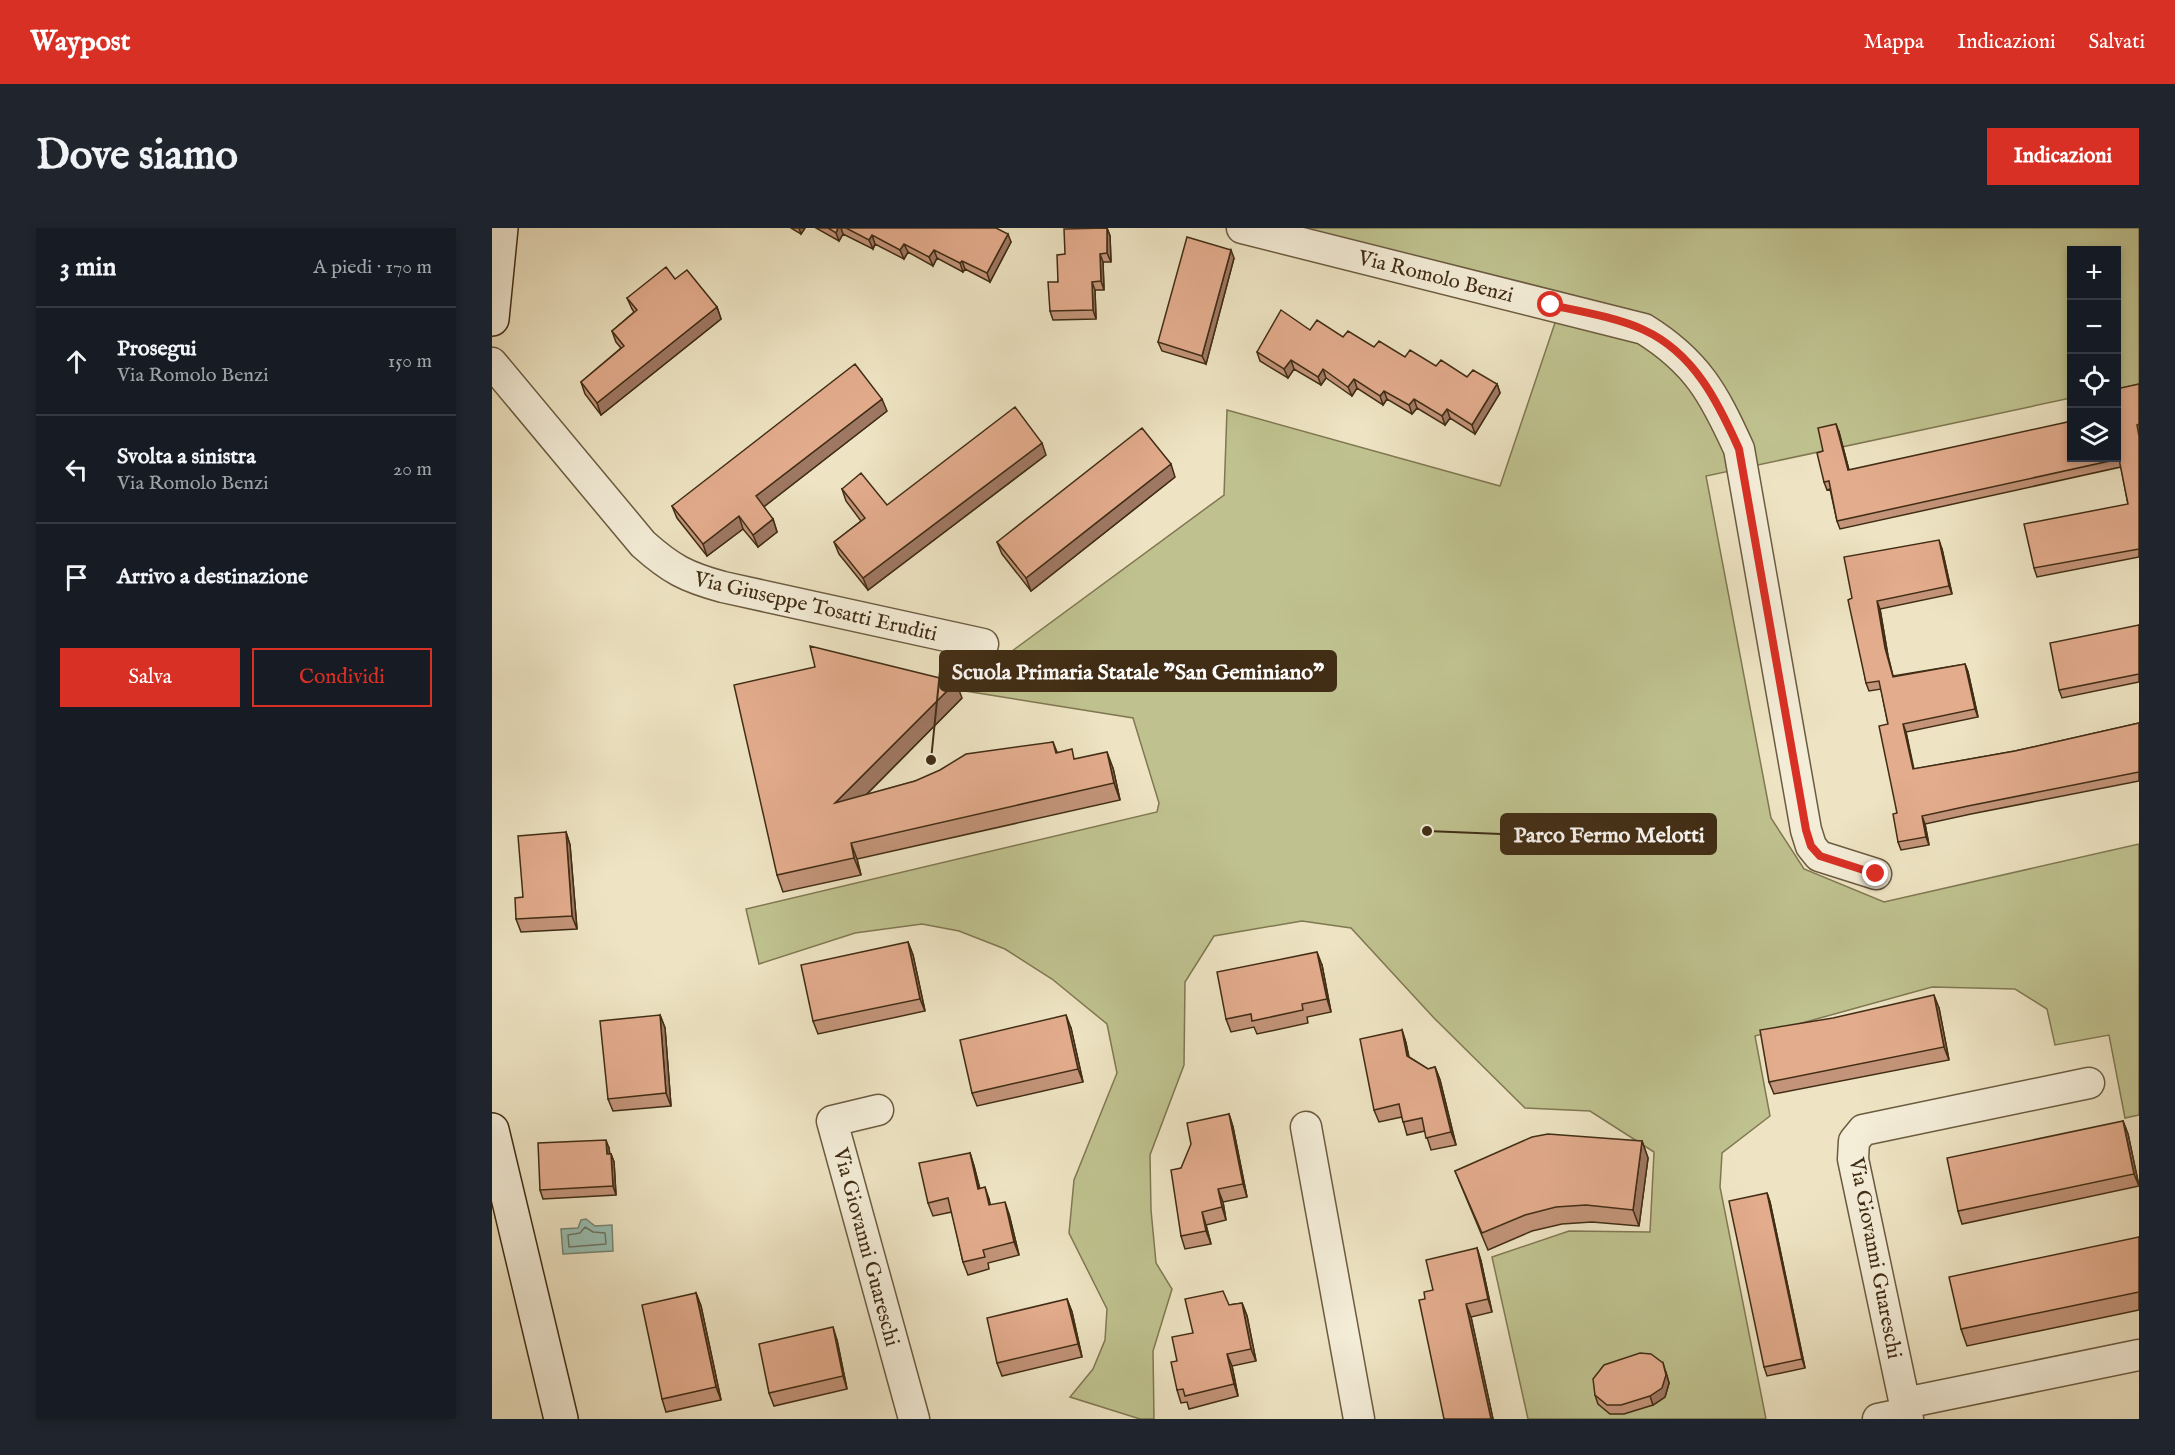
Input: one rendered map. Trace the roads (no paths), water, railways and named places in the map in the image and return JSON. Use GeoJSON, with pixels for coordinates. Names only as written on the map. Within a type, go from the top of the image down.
{"type":"FeatureCollection","features":[{"type":"Feature","properties":{"kind":"street"},"geometry":{"type":"LineString","coordinates":[[492,319],[501,228]]}},
{"type":"Feature","properties":{"kind":"street","name":"Via Romolo Benzi"},"geometry":{"type":"LineString","coordinates":[[1242,228],[1644,329],[1670,345],[1695,369],[1721,409],[1739,449],[1806,830],[1811,846],[1820,856],[1876,874]]}},
{"type":"Feature","properties":{"kind":"street","name":"Via Giuseppe Tosatti Eruditi"},"geometry":{"type":"LineString","coordinates":[[492,363],[643,544],[668,567],[695,580],[723,587],[983,644]]}},
{"type":"Feature","properties":{"kind":"street","name":"Via Giovanni Guareschi"},"geometry":{"type":"LineString","coordinates":[[1907,1412],[1853,1159],[1854,1141],[1863,1130],[2089,1083]]}},
{"type":"Feature","properties":{"kind":"street","name":"Via Giovanni Guareschi"},"geometry":{"type":"LineString","coordinates":[[878,1110],[832,1121],[914,1419]]}},
{"type":"Feature","properties":{"kind":"street"},"geometry":{"type":"LineString","coordinates":[[1306,1127],[1359,1419]]}},
{"type":"Feature","properties":{"kind":"street"},"geometry":{"type":"LineString","coordinates":[[492,1130],[561,1419]]}},
{"type":"Feature","properties":{"kind":"street"},"geometry":{"type":"LineString","coordinates":[[1878,1419],[2139,1355]]}},
{"type":"Feature","properties":{"kind":"water"},"geometry":{"type":"Polygon","coordinates":[[[586,1219],[595,1226],[612,1225],[613,1251],[563,1254],[561,1229],[578,1228],[581,1220],[586,1219]]]}},
{"type":"Feature","properties":{"kind":"place","name":"Scuola Primaria Statale \"San Geminiano\""},"geometry":{"type":"Point","coordinates":[931,760]}},
{"type":"Feature","properties":{"kind":"place","name":"Parco Fermo Melotti"},"geometry":{"type":"Point","coordinates":[1427,831]}}]}
